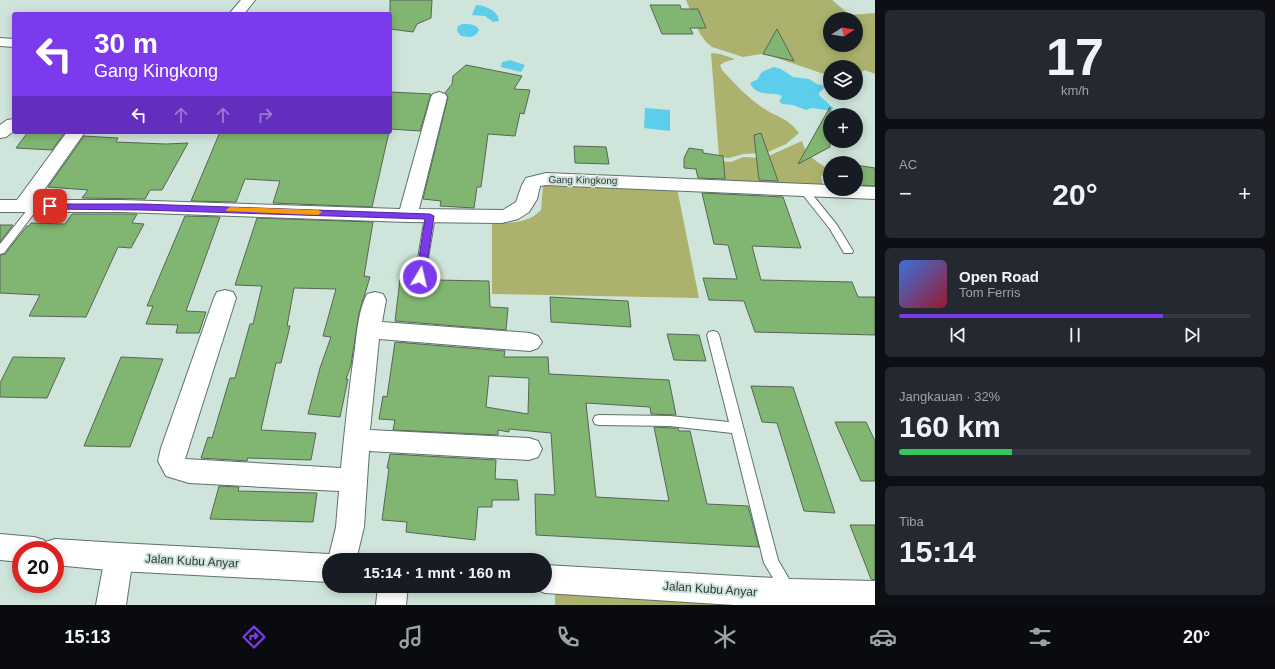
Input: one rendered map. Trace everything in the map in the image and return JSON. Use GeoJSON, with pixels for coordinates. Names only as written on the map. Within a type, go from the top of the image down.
{"type":"FeatureCollection","features":[{"type":"Feature","properties":{"kind":"street"},"geometry":{"type":"LineString","coordinates":[[238,12],[248,0]]}},
{"type":"Feature","properties":{"kind":"street"},"geometry":{"type":"LineString","coordinates":[[0,42],[12,43]]}},
{"type":"Feature","properties":{"kind":"street"},"geometry":{"type":"LineString","coordinates":[[408,216],[439,97]]}},
{"type":"Feature","properties":{"kind":"street"},"geometry":{"type":"LineString","coordinates":[[29,206],[75,134]]}},
{"type":"Feature","properties":{"kind":"street","name":"Gang Kingkong"},"geometry":{"type":"LineString","coordinates":[[0,206],[128,207],[408,216],[502,217],[513,215],[525,206],[533,182],[546,179],[875,193]]}},
{"type":"Feature","properties":{"kind":"street"},"geometry":{"type":"LineString","coordinates":[[224,298],[174,448],[171,461],[175,468],[189,471],[217,473],[354,480]]}},
{"type":"Feature","properties":{"kind":"street"},"geometry":{"type":"LineString","coordinates":[[344,553],[350,527],[357,440],[369,330],[375,300]]}},
{"type":"Feature","properties":{"kind":"street"},"geometry":{"type":"LineString","coordinates":[[369,330],[530,342]]}},
{"type":"Feature","properties":{"kind":"street"},"geometry":{"type":"LineString","coordinates":[[357,440],[529,449]]}},
{"type":"Feature","properties":{"kind":"street"},"geometry":{"type":"LineString","coordinates":[[0,547],[12,548]]}},
{"type":"Feature","properties":{"kind":"street","name":"Jalan Kubu Anyar"},"geometry":{"type":"LineString","coordinates":[[64,553],[322,568]]}},
{"type":"Feature","properties":{"kind":"street"},"geometry":{"type":"LineString","coordinates":[[111,605],[119,557]]}},
{"type":"Feature","properties":{"kind":"street","name":"Jalan Kubu Anyar"},"geometry":{"type":"LineString","coordinates":[[552,579],[791,594],[875,596]]}},
{"type":"Feature","properties":{"kind":"street"},"geometry":{"type":"LineString","coordinates":[[391,605],[392,593]]}},
{"type":"Feature","properties":{"kind":"lane"},"geometry":{"type":"LineString","coordinates":[[804,190],[823,212],[843,240],[848,251]]}},
{"type":"Feature","properties":{"kind":"lane"},"geometry":{"type":"LineString","coordinates":[[0,251],[29,206]]}},
{"type":"Feature","properties":{"kind":"lane"},"geometry":{"type":"LineString","coordinates":[[420,277],[430,216]]}},
{"type":"Feature","properties":{"kind":"lane"},"geometry":{"type":"LineString","coordinates":[[713,335],[758,507],[771,564],[791,594]]}},
{"type":"Feature","properties":{"kind":"lane"},"geometry":{"type":"LineString","coordinates":[[599,420],[670,421],[737,428]]}},
{"type":"Feature","properties":{"kind":"green space"},"geometry":{"type":"Polygon","coordinates":[[[686,0],[832,0],[846,12],[823,12],[823,52],[863,52],[863,14],[875,13],[875,74],[865,70],[863,71],[863,60],[823,60],[823,74],[768,55],[761,54],[743,57],[712,47],[700,34],[686,0]]]}},
{"type":"Feature","properties":{"kind":"green space"},"geometry":{"type":"Polygon","coordinates":[[[711,53],[720,54],[735,59],[720,65],[722,70],[736,85],[763,108],[786,121],[799,133],[786,144],[766,153],[743,154],[729,158],[719,157],[711,53]]]}},
{"type":"Feature","properties":{"kind":"green space"},"geometry":{"type":"Polygon","coordinates":[[[802,141],[809,155],[823,166],[823,175],[821,177],[823,187],[721,182],[719,161],[731,162],[743,157],[764,158],[802,141]]]}},
{"type":"Feature","properties":{"kind":"green space"},"geometry":{"type":"Polygon","coordinates":[[[543,185],[677,188],[699,298],[492,294],[492,224],[519,222],[536,215],[541,210],[543,185]]]}},
{"type":"Feature","properties":{"kind":"green space"},"geometry":{"type":"Polygon","coordinates":[[[555,589],[757,605],[555,605],[555,589]]]}},
{"type":"Feature","properties":{"kind":"water"},"geometry":{"type":"Polygon","coordinates":[[[476,5],[487,7],[497,14],[499,21],[493,22],[485,16],[472,15],[476,5]]]}},
{"type":"Feature","properties":{"kind":"water"},"geometry":{"type":"Polygon","coordinates":[[[462,24],[474,25],[479,30],[473,36],[461,36],[457,31],[458,26],[462,24]]]}},
{"type":"Feature","properties":{"kind":"water"},"geometry":{"type":"Polygon","coordinates":[[[510,60],[525,65],[521,72],[501,67],[502,62],[510,60]]]}},
{"type":"Feature","properties":{"kind":"water"},"geometry":{"type":"Polygon","coordinates":[[[774,67],[781,69],[793,77],[809,79],[817,84],[823,85],[823,89],[819,95],[833,108],[823,108],[823,110],[812,108],[806,110],[793,105],[782,104],[779,101],[782,97],[780,95],[760,92],[750,83],[758,79],[760,74],[774,67]]]}},
{"type":"Feature","properties":{"kind":"water"},"geometry":{"type":"Polygon","coordinates":[[[645,108],[670,110],[670,131],[644,128],[645,108]]]}},
{"type":"Feature","properties":{"kind":"building"},"geometry":{"type":"Polygon","coordinates":[[[390,0],[432,0],[431,18],[417,24],[413,32],[392,29],[392,12],[390,12],[390,0]]]}},
{"type":"Feature","properties":{"kind":"building"},"geometry":{"type":"Polygon","coordinates":[[[650,5],[680,5],[681,9],[698,9],[706,28],[690,28],[693,34],[662,34],[650,5]]]}},
{"type":"Feature","properties":{"kind":"building"},"geometry":{"type":"Polygon","coordinates":[[[777,29],[794,61],[763,54],[777,29]]]}},
{"type":"Feature","properties":{"kind":"building"},"geometry":{"type":"Polygon","coordinates":[[[466,65],[522,76],[514,89],[530,90],[524,114],[520,113],[515,136],[488,134],[481,187],[477,187],[474,208],[440,206],[441,201],[423,199],[448,97],[445,93],[452,84],[453,76],[466,65]]]}},
{"type":"Feature","properties":{"kind":"building"},"geometry":{"type":"Polygon","coordinates":[[[392,92],[431,94],[420,131],[392,129],[392,92]]]}},
{"type":"Feature","properties":{"kind":"building"},"geometry":{"type":"Polygon","coordinates":[[[823,119],[823,148],[828,148],[798,164],[823,119]]]}},
{"type":"Feature","properties":{"kind":"building"},"geometry":{"type":"Polygon","coordinates":[[[761,133],[778,181],[759,180],[754,135],[761,133]]]}},
{"type":"Feature","properties":{"kind":"building"},"geometry":{"type":"Polygon","coordinates":[[[26,134],[64,134],[52,150],[16,148],[26,134]]]}},
{"type":"Feature","properties":{"kind":"building"},"geometry":{"type":"Polygon","coordinates":[[[219,134],[389,134],[372,207],[273,203],[280,181],[245,179],[236,202],[191,201],[219,134]]]}},
{"type":"Feature","properties":{"kind":"building"},"geometry":{"type":"Polygon","coordinates":[[[84,136],[118,138],[116,142],[166,144],[188,143],[162,190],[150,190],[145,199],[82,198],[88,190],[48,187],[84,136]]]}},
{"type":"Feature","properties":{"kind":"building"},"geometry":{"type":"Polygon","coordinates":[[[574,146],[606,147],[609,164],[575,163],[574,146]]]}},
{"type":"Feature","properties":{"kind":"building"},"geometry":{"type":"Polygon","coordinates":[[[689,148],[703,150],[703,153],[723,156],[725,179],[698,178],[696,169],[684,168],[684,158],[689,148]]]}},
{"type":"Feature","properties":{"kind":"building"},"geometry":{"type":"Polygon","coordinates":[[[863,166],[875,168],[875,186],[863,185],[863,166]]]}},
{"type":"Feature","properties":{"kind":"building"},"geometry":{"type":"Polygon","coordinates":[[[702,193],[783,197],[801,248],[752,246],[761,280],[852,282],[858,297],[875,297],[875,335],[755,332],[744,301],[709,300],[703,278],[737,279],[728,245],[714,244],[702,193]]]}},
{"type":"Feature","properties":{"kind":"building"},"geometry":{"type":"Polygon","coordinates":[[[72,214],[137,214],[132,223],[144,224],[131,248],[118,247],[86,317],[29,316],[40,295],[0,293],[0,255],[5,254],[31,223],[65,224],[72,214]]]}},
{"type":"Feature","properties":{"kind":"building"},"geometry":{"type":"Polygon","coordinates":[[[185,216],[220,217],[186,311],[206,312],[199,333],[176,333],[178,325],[146,324],[153,306],[147,306],[185,216]]]}},
{"type":"Feature","properties":{"kind":"building"},"geometry":{"type":"Polygon","coordinates":[[[257,218],[373,222],[364,276],[370,277],[359,313],[351,365],[346,379],[348,379],[340,417],[308,414],[320,368],[331,337],[323,336],[336,289],[294,288],[287,326],[290,326],[281,363],[276,363],[261,430],[316,433],[311,460],[248,458],[247,461],[201,458],[208,437],[212,438],[230,378],[235,378],[250,324],[253,324],[262,286],[235,285],[257,218]]]}},
{"type":"Feature","properties":{"kind":"building"},"geometry":{"type":"Polygon","coordinates":[[[0,225],[13,225],[0,242],[0,225]]]}},
{"type":"Feature","properties":{"kind":"building"},"geometry":{"type":"Polygon","coordinates":[[[400,279],[416,282],[434,282],[434,280],[489,281],[490,307],[508,308],[506,330],[395,321],[400,279]]]}},
{"type":"Feature","properties":{"kind":"building"},"geometry":{"type":"Polygon","coordinates":[[[550,297],[628,301],[631,327],[551,322],[550,297]]]}},
{"type":"Feature","properties":{"kind":"building"},"geometry":{"type":"Polygon","coordinates":[[[667,334],[699,335],[706,361],[674,360],[667,334]]]}},
{"type":"Feature","properties":{"kind":"building"},"geometry":{"type":"Polygon","coordinates":[[[395,342],[505,351],[504,357],[548,357],[549,374],[669,380],[676,415],[651,414],[650,407],[586,403],[596,497],[669,501],[654,427],[678,428],[679,431],[690,431],[707,504],[748,506],[759,547],[536,535],[535,494],[555,495],[551,433],[509,429],[509,432],[498,430],[498,435],[393,430],[395,420],[379,419],[383,396],[387,397],[395,342]],[[489,376],[486,407],[528,414],[529,378],[489,376]]]}},
{"type":"Feature","properties":{"kind":"building"},"geometry":{"type":"Polygon","coordinates":[[[13,357],[65,358],[47,398],[0,397],[0,383],[13,357]]]}},
{"type":"Feature","properties":{"kind":"building"},"geometry":{"type":"Polygon","coordinates":[[[121,357],[163,359],[130,447],[84,446],[121,357]]]}},
{"type":"Feature","properties":{"kind":"building"},"geometry":{"type":"Polygon","coordinates":[[[751,386],[793,387],[835,513],[804,511],[777,423],[762,422],[751,386]]]}},
{"type":"Feature","properties":{"kind":"building"},"geometry":{"type":"Polygon","coordinates":[[[835,422],[866,422],[875,441],[875,481],[861,481],[835,422]]]}},
{"type":"Feature","properties":{"kind":"building"},"geometry":{"type":"Polygon","coordinates":[[[390,454],[496,460],[495,479],[517,480],[519,500],[492,500],[492,507],[478,507],[475,540],[406,532],[407,522],[382,520],[389,468],[387,468],[390,454]]]}},
{"type":"Feature","properties":{"kind":"building"},"geometry":{"type":"Polygon","coordinates":[[[219,486],[239,487],[238,491],[317,493],[313,522],[210,519],[219,486]]]}},
{"type":"Feature","properties":{"kind":"building"},"geometry":{"type":"Polygon","coordinates":[[[850,525],[875,525],[875,580],[871,579],[850,525]]]}},
{"type":"Feature","properties":{"kind":"slow traffic"},"geometry":{"type":"LineString","coordinates":[[230,210],[318,212]]}},
{"type":"Feature","properties":{"kind":"route"},"geometry":{"type":"LineString","coordinates":[[50,206],[143,207],[430,216],[420,277]]}}]}
